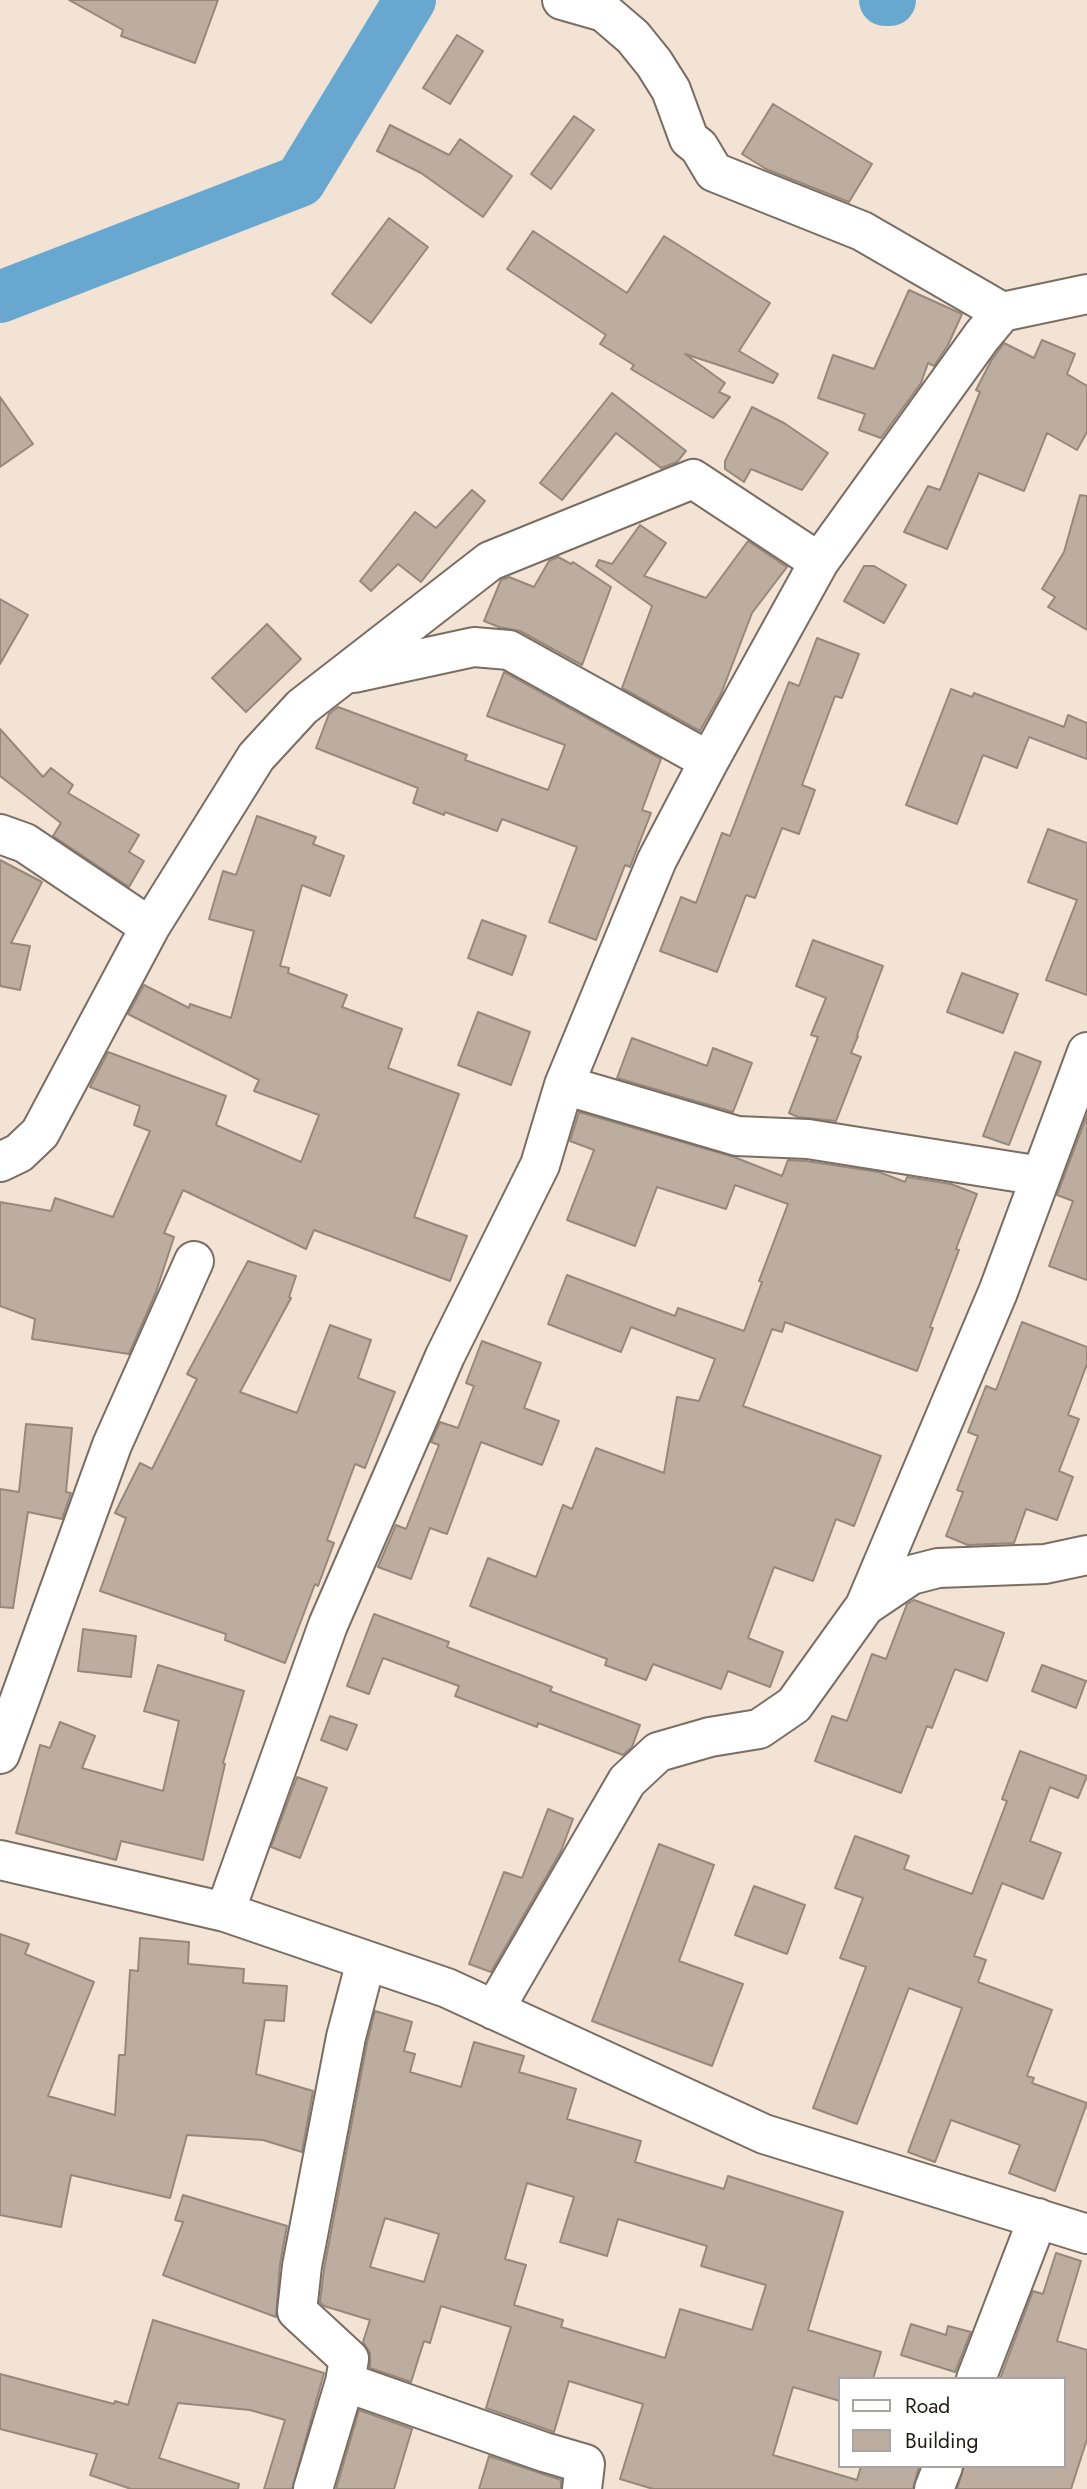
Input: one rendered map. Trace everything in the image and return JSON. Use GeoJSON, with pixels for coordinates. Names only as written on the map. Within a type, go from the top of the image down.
{"type":"FeatureCollection","features":[{"type":"Feature","properties":{"kind":"street"},"geometry":{"type":"LineString","coordinates":[[562,0],[604,12],[633,37],[671,90],[689,139],[699,147],[714,172],[862,231],[1002,312]]}},
{"type":"Feature","properties":{"kind":"street"},"geometry":{"type":"LineString","coordinates":[[225,1912],[328,1625],[445,1356],[540,1165],[565,1084],[657,860],[709,761],[819,562],[982,336],[1002,312],[1087,294]]}},
{"type":"Feature","properties":{"kind":"street"},"geometry":{"type":"LineString","coordinates":[[0,1162],[19,1153],[40,1133],[150,927],[256,757],[302,707],[490,561],[694,479],[819,562]]}},
{"type":"Feature","properties":{"kind":"street"},"geometry":{"type":"LineString","coordinates":[[345,675],[474,647],[509,650],[709,761]]}},
{"type":"Feature","properties":{"kind":"street"},"geometry":{"type":"LineString","coordinates":[[0,834],[24,843],[150,927]]}},
{"type":"Feature","properties":{"kind":"street"},"geometry":{"type":"LineString","coordinates":[[494,2010],[628,1781],[658,1752],[710,1737],[759,1729],[794,1705],[865,1606],[998,1292],[1087,1052]]}},
{"type":"Feature","properties":{"kind":"street"},"geometry":{"type":"LineString","coordinates":[[565,1084],[737,1136],[808,1139],[1041,1176]]}},
{"type":"Feature","properties":{"kind":"street"},"geometry":{"type":"LineString","coordinates":[[0,1754],[112,1445],[194,1261]]}},
{"type":"Feature","properties":{"kind":"street"},"geometry":{"type":"LineString","coordinates":[[865,1606],[911,1575],[939,1568],[1045,1564],[1087,1555]]}},
{"type":"Feature","properties":{"kind":"street"},"geometry":{"type":"LineString","coordinates":[[0,1860],[225,1912],[447,1988],[764,2134],[1087,2234]]}},
{"type":"Feature","properties":{"kind":"street"},"geometry":{"type":"LineString","coordinates":[[313,2489],[345,2382],[349,2359],[297,2311],[302,2266],[346,2037],[366,1961]]}},
{"type":"Feature","properties":{"kind":"street"},"geometry":{"type":"LineString","coordinates":[[977,2377],[1038,2218]]}},
{"type":"Feature","properties":{"kind":"street"},"geometry":{"type":"LineString","coordinates":[[345,2382],[544,2452],[585,2463],[582,2489]]}},
{"type":"Feature","properties":{"kind":"street"},"geometry":{"type":"LineString","coordinates":[[934,2489],[942,2468]]}},
{"type":"Feature","properties":{"kind":"building"},"geometry":{"type":"Polygon","coordinates":[[[69,0],[218,0],[195,63],[121,36],[123,30],[69,0]]]}},
{"type":"Feature","properties":{"kind":"building"},"geometry":{"type":"Polygon","coordinates":[[[457,35],[483,51],[450,104],[423,88],[457,35]]]}},
{"type":"Feature","properties":{"kind":"building"},"geometry":{"type":"Polygon","coordinates":[[[773,104],[872,164],[849,202],[766,169],[742,154],[773,104]]]}},
{"type":"Feature","properties":{"kind":"building"},"geometry":{"type":"Polygon","coordinates":[[[574,116],[594,130],[551,189],[531,174],[574,116]]]}},
{"type":"Feature","properties":{"kind":"building"},"geometry":{"type":"Polygon","coordinates":[[[390,125],[449,155],[460,139],[512,176],[483,217],[421,173],[377,151],[390,125]]]}},
{"type":"Feature","properties":{"kind":"building"},"geometry":{"type":"Polygon","coordinates":[[[389,218],[428,247],[371,323],[332,294],[389,218]]]}},
{"type":"Feature","properties":{"kind":"building"},"geometry":{"type":"Polygon","coordinates":[[[533,231],[627,293],[664,236],[770,303],[739,351],[778,374],[773,383],[685,354],[725,383],[719,392],[730,397],[713,418],[631,369],[634,365],[600,344],[606,335],[507,269],[533,231]]]}},
{"type":"Feature","properties":{"kind":"building"},"geometry":{"type":"Polygon","coordinates":[[[909,290],[962,314],[948,345],[934,366],[928,363],[921,383],[881,438],[859,430],[865,414],[818,398],[833,355],[874,369],[909,290]]]}},
{"type":"Feature","properties":{"kind":"building"},"geometry":{"type":"Polygon","coordinates":[[[1042,340],[1075,354],[1067,374],[1087,386],[1087,432],[1077,450],[1047,433],[1024,491],[979,473],[947,549],[904,532],[928,486],[940,490],[980,392],[976,390],[991,361],[1004,343],[1034,358],[1042,340]]]}},
{"type":"Feature","properties":{"kind":"building"},"geometry":{"type":"Polygon","coordinates":[[[612,393],[686,451],[677,462],[661,468],[616,433],[562,500],[540,483],[612,393]]]}},
{"type":"Feature","properties":{"kind":"building"},"geometry":{"type":"Polygon","coordinates":[[[0,397],[33,444],[0,467],[0,397]]]}},
{"type":"Feature","properties":{"kind":"building"},"geometry":{"type":"Polygon","coordinates":[[[752,407],[784,423],[828,453],[802,490],[751,469],[744,482],[725,469],[725,461],[752,407]]]}},
{"type":"Feature","properties":{"kind":"building"},"geometry":{"type":"Polygon","coordinates":[[[472,490],[485,501],[421,582],[398,564],[371,591],[360,581],[415,512],[436,528],[472,490]]]}},
{"type":"Feature","properties":{"kind":"building"},"geometry":{"type":"Polygon","coordinates":[[[1080,495],[1087,496],[1087,630],[1048,607],[1055,597],[1042,589],[1064,552],[1080,495]]]}},
{"type":"Feature","properties":{"kind":"building"},"geometry":{"type":"Polygon","coordinates":[[[640,525],[666,543],[644,576],[706,598],[748,541],[787,567],[752,613],[721,694],[700,731],[622,688],[652,606],[596,566],[599,560],[612,564],[640,525]]]}},
{"type":"Feature","properties":{"kind":"building"},"geometry":{"type":"Polygon","coordinates":[[[558,557],[571,564],[573,562],[611,587],[582,665],[520,631],[484,621],[501,580],[509,577],[534,587],[549,561],[558,557]]]}},
{"type":"Feature","properties":{"kind":"building"},"geometry":{"type":"Polygon","coordinates":[[[864,566],[874,566],[906,585],[884,623],[844,601],[864,566]]]}},
{"type":"Feature","properties":{"kind":"building"},"geometry":{"type":"Polygon","coordinates":[[[0,599],[28,615],[0,664],[0,599]]]}},
{"type":"Feature","properties":{"kind":"building"},"geometry":{"type":"Polygon","coordinates":[[[267,624],[301,659],[246,712],[212,678],[267,624]]]}},
{"type":"Feature","properties":{"kind":"building"},"geometry":{"type":"Polygon","coordinates":[[[817,638],[859,654],[842,698],[835,696],[802,785],[815,790],[799,834],[782,828],[755,898],[746,895],[717,972],[660,951],[681,897],[696,903],[722,833],[730,836],[789,682],[799,686],[817,638]]]}},
{"type":"Feature","properties":{"kind":"building"},"geometry":{"type":"Polygon","coordinates":[[[504,672],[661,759],[642,810],[651,813],[630,867],[625,865],[596,940],[549,922],[577,847],[502,819],[497,831],[445,812],[444,815],[413,803],[418,788],[316,748],[329,714],[338,707],[467,755],[465,760],[548,790],[565,745],[487,716],[504,672]]]}},
{"type":"Feature","properties":{"kind":"building"},"geometry":{"type":"Polygon","coordinates":[[[951,689],[972,697],[974,693],[1064,727],[1068,715],[1087,723],[1087,759],[1029,737],[1017,768],[983,755],[957,824],[906,805],[951,689]]]}},
{"type":"Feature","properties":{"kind":"building"},"geometry":{"type":"Polygon","coordinates":[[[0,729],[43,777],[51,768],[73,785],[68,793],[139,835],[129,852],[144,861],[129,887],[53,836],[61,823],[0,776],[0,729]]]}},
{"type":"Feature","properties":{"kind":"building"},"geometry":{"type":"Polygon","coordinates":[[[257,816],[316,837],[313,844],[344,856],[330,896],[302,885],[280,966],[289,968],[288,973],[347,995],[342,1007],[402,1029],[388,1068],[459,1094],[414,1217],[467,1236],[450,1281],[314,1230],[306,1249],[183,1190],[164,1233],[174,1237],[156,1292],[129,1354],[32,1339],[35,1319],[0,1306],[0,1202],[51,1211],[55,1198],[113,1217],[150,1131],[134,1125],[140,1106],[90,1087],[108,1052],[226,1096],[216,1125],[301,1162],[319,1115],[254,1091],[259,1080],[128,1014],[144,985],[189,1008],[190,1004],[231,1018],[254,931],[209,919],[223,871],[236,875],[257,816]]]}},
{"type":"Feature","properties":{"kind":"building"},"geometry":{"type":"Polygon","coordinates":[[[1048,829],[1087,843],[1087,995],[1046,980],[1077,900],[1028,882],[1048,829]]]}},
{"type":"Feature","properties":{"kind":"building"},"geometry":{"type":"Polygon","coordinates":[[[0,860],[42,882],[11,943],[30,946],[20,990],[0,986],[0,860]]]}},
{"type":"Feature","properties":{"kind":"building"},"geometry":{"type":"Polygon","coordinates":[[[482,920],[526,936],[512,975],[468,958],[482,920]]]}},
{"type":"Feature","properties":{"kind":"building"},"geometry":{"type":"Polygon","coordinates":[[[813,940],[883,966],[851,1053],[861,1057],[836,1121],[798,1117],[789,1113],[818,1037],[811,1035],[826,998],[796,986],[813,940]]]}},
{"type":"Feature","properties":{"kind":"building"},"geometry":{"type":"Polygon","coordinates":[[[962,973],[1018,994],[1003,1033],[947,1012],[962,973]]]}},
{"type":"Feature","properties":{"kind":"building"},"geometry":{"type":"Polygon","coordinates":[[[478,1012],[530,1032],[511,1085],[458,1065],[478,1012]]]}},
{"type":"Feature","properties":{"kind":"building"},"geometry":{"type":"Polygon","coordinates":[[[632,1038],[707,1066],[713,1048],[752,1063],[733,1112],[617,1078],[632,1038]]]}},
{"type":"Feature","properties":{"kind":"building"},"geometry":{"type":"Polygon","coordinates":[[[1015,1052],[1041,1062],[1009,1145],[983,1136],[1015,1052]]]}},
{"type":"Feature","properties":{"kind":"building"},"geometry":{"type":"Polygon","coordinates":[[[579,1112],[734,1157],[782,1176],[788,1160],[806,1161],[879,1172],[905,1182],[907,1177],[951,1184],[977,1194],[956,1249],[959,1250],[930,1327],[933,1328],[917,1371],[785,1322],[782,1332],[772,1329],[743,1406],[881,1456],[854,1526],[836,1519],[813,1581],[774,1567],[748,1638],[783,1652],[770,1687],[728,1671],[721,1689],[653,1664],[646,1680],[605,1665],[607,1659],[470,1606],[488,1558],[536,1577],[563,1505],[572,1509],[596,1448],[664,1473],[677,1397],[699,1401],[715,1359],[631,1327],[621,1352],[548,1324],[567,1275],[675,1316],[678,1308],[744,1331],[762,1282],[759,1281],[788,1204],[735,1185],[726,1209],[657,1187],[635,1246],[567,1220],[594,1150],[570,1141],[579,1112]]]}},
{"type":"Feature","properties":{"kind":"building"},"geometry":{"type":"Polygon","coordinates":[[[1087,1115],[1087,1280],[1049,1266],[1073,1201],[1057,1195],[1087,1115]]]}},
{"type":"Feature","properties":{"kind":"building"},"geometry":{"type":"Polygon","coordinates":[[[248,1261],[296,1276],[289,1297],[291,1298],[240,1392],[297,1413],[330,1325],[371,1340],[358,1378],[395,1392],[365,1468],[355,1464],[327,1540],[334,1543],[285,1663],[225,1640],[226,1634],[100,1591],[126,1518],[115,1513],[140,1463],[152,1469],[197,1379],[187,1374],[248,1261]]]}},
{"type":"Feature","properties":{"kind":"building"},"geometry":{"type":"Polygon","coordinates":[[[1022,1322],[1087,1347],[1087,1364],[1068,1415],[1079,1419],[1059,1471],[1073,1477],[1057,1520],[1026,1509],[1014,1543],[968,1545],[946,1536],[963,1492],[957,1490],[978,1436],[968,1432],[986,1386],[996,1390],[1022,1322]]]}},
{"type":"Feature","properties":{"kind":"building"},"geometry":{"type":"Polygon","coordinates":[[[482,1341],[541,1363],[524,1408],[559,1421],[542,1465],[481,1442],[447,1534],[430,1528],[411,1579],[378,1567],[396,1525],[406,1529],[439,1445],[431,1442],[440,1422],[458,1428],[474,1386],[466,1383],[482,1341]]]}},
{"type":"Feature","properties":{"kind":"building"},"geometry":{"type":"Polygon","coordinates":[[[26,1424],[72,1428],[66,1492],[71,1493],[62,1519],[28,1512],[13,1608],[0,1607],[0,1489],[19,1492],[26,1424]]]}},
{"type":"Feature","properties":{"kind":"building"},"geometry":{"type":"Polygon","coordinates":[[[914,1600],[1004,1633],[987,1681],[955,1669],[932,1728],[927,1726],[901,1793],[815,1761],[832,1716],[847,1721],[872,1654],[886,1659],[907,1604],[914,1600]]]}},
{"type":"Feature","properties":{"kind":"building"},"geometry":{"type":"Polygon","coordinates":[[[374,1614],[449,1642],[447,1647],[552,1687],[550,1691],[640,1725],[632,1747],[623,1755],[538,1723],[537,1727],[455,1696],[459,1686],[383,1658],[369,1694],[347,1686],[374,1614]]]}},
{"type":"Feature","properties":{"kind":"building"},"geometry":{"type":"Polygon","coordinates":[[[83,1629],[136,1636],[131,1677],[78,1671],[83,1629]]]}},
{"type":"Feature","properties":{"kind":"building"},"geometry":{"type":"Polygon","coordinates":[[[158,1665],[244,1691],[223,1763],[225,1764],[203,1860],[121,1841],[116,1860],[16,1833],[40,1745],[50,1748],[60,1722],[95,1736],[82,1768],[163,1791],[179,1721],[144,1711],[158,1665]]]}},
{"type":"Feature","properties":{"kind":"building"},"geometry":{"type":"Polygon","coordinates":[[[1042,1665],[1086,1681],[1076,1708],[1032,1691],[1042,1665]]]}},
{"type":"Feature","properties":{"kind":"building"},"geometry":{"type":"Polygon","coordinates":[[[330,1716],[357,1725],[347,1750],[321,1740],[330,1716]]]}},
{"type":"Feature","properties":{"kind":"building"},"geometry":{"type":"Polygon","coordinates":[[[1020,1751],[1087,1776],[1078,1798],[1050,1787],[1030,1841],[1061,1853],[1043,1899],[1002,1883],[974,1956],[986,1960],[978,1982],[1052,2010],[1027,2076],[1034,2078],[1032,2083],[1087,2103],[1055,2191],[1009,2173],[1020,2145],[951,2120],[935,2162],[908,2152],[962,2008],[909,1988],[857,2124],[813,2108],[866,1967],[840,1958],[863,1898],[835,1888],[855,1836],[909,1856],[904,1869],[972,1894],[1007,1801],[1002,1799],[1020,1751]]]}},
{"type":"Feature","properties":{"kind":"building"},"geometry":{"type":"Polygon","coordinates":[[[297,1777],[327,1788],[300,1858],[271,1847],[297,1777]]]}},
{"type":"Feature","properties":{"kind":"building"},"geometry":{"type":"Polygon","coordinates":[[[548,1809],[573,1819],[561,1851],[491,1972],[469,1964],[504,1872],[522,1878],[548,1809]]]}},
{"type":"Feature","properties":{"kind":"building"},"geometry":{"type":"Polygon","coordinates":[[[659,1844],[714,1865],[679,1961],[743,1984],[712,2066],[592,2021],[659,1844]]]}},
{"type":"Feature","properties":{"kind":"building"},"geometry":{"type":"Polygon","coordinates":[[[754,1886],[805,1905],[787,1954],[735,1935],[754,1886]]]}},
{"type":"Feature","properties":{"kind":"building"},"geometry":{"type":"Polygon","coordinates":[[[0,1934],[29,1944],[25,1954],[94,1982],[48,2096],[115,2115],[119,2055],[125,2055],[130,1970],[138,1971],[140,1938],[189,1942],[188,1964],[244,1969],[243,1983],[287,1986],[284,2021],[265,2020],[256,2074],[313,2091],[302,2152],[263,2140],[187,2135],[170,2198],[71,2175],[61,2227],[0,2215],[0,1934]]]}},
{"type":"Feature","properties":{"kind":"building"},"geometry":{"type":"Polygon","coordinates":[[[375,2011],[412,2022],[404,2051],[415,2054],[410,2072],[461,2087],[474,2042],[524,2056],[519,2072],[576,2089],[567,2119],[641,2141],[635,2162],[724,2189],[728,2176],[843,2212],[808,2330],[881,2352],[874,2377],[838,2377],[838,2400],[793,2387],[773,2455],[857,2480],[860,2468],[918,2468],[913,2489],[653,2489],[620,2479],[643,2404],[569,2381],[554,2432],[486,2408],[511,2327],[441,2306],[430,2343],[424,2341],[411,2382],[370,2368],[370,2353],[363,2342],[370,2320],[324,2306],[320,2302],[324,2269],[375,2011]],[[527,2183],[505,2259],[526,2265],[514,2305],[563,2320],[561,2327],[665,2358],[680,2309],[752,2330],[766,2285],[701,2266],[707,2246],[618,2219],[607,2256],[560,2242],[574,2197],[527,2183]],[[385,2218],[370,2267],[424,2282],[439,2234],[385,2218]]]}},
{"type":"Feature","properties":{"kind":"building"},"geometry":{"type":"Polygon","coordinates":[[[183,2195],[287,2226],[280,2264],[276,2317],[163,2275],[183,2222],[175,2220],[183,2195]]]}},
{"type":"Feature","properties":{"kind":"building"},"geometry":{"type":"Polygon","coordinates":[[[1056,2253],[1081,2261],[1057,2341],[1087,2350],[1087,2439],[1071,2489],[957,2489],[963,2468],[1066,2468],[1066,2377],[1001,2377],[1033,2291],[1043,2294],[1056,2253]]]}},
{"type":"Feature","properties":{"kind":"building"},"geometry":{"type":"Polygon","coordinates":[[[153,2320],[324,2373],[292,2489],[264,2489],[285,2420],[250,2410],[178,2403],[159,2458],[239,2484],[238,2489],[131,2489],[90,2475],[97,2454],[0,2429],[0,2374],[114,2404],[115,2401],[128,2405],[153,2320]]]}},
{"type":"Feature","properties":{"kind":"building"},"geometry":{"type":"Polygon","coordinates":[[[911,2324],[946,2335],[948,2326],[971,2332],[955,2372],[901,2355],[911,2324]]]}},
{"type":"Feature","properties":{"kind":"building"},"geometry":{"type":"Polygon","coordinates":[[[359,2410],[412,2429],[394,2489],[336,2489],[359,2410]]]}},
{"type":"Feature","properties":{"kind":"building"},"geometry":{"type":"Polygon","coordinates":[[[489,2456],[561,2480],[561,2489],[479,2489],[489,2456]]]}},
{"type":"Feature","properties":{"kind":"waterway"},"geometry":{"type":"LineString","coordinates":[[0,297],[300,181],[410,0]]}},
{"type":"Feature","properties":{"kind":"waterway"},"geometry":{"type":"LineString","coordinates":[[885,0],[890,0]]}}]}
